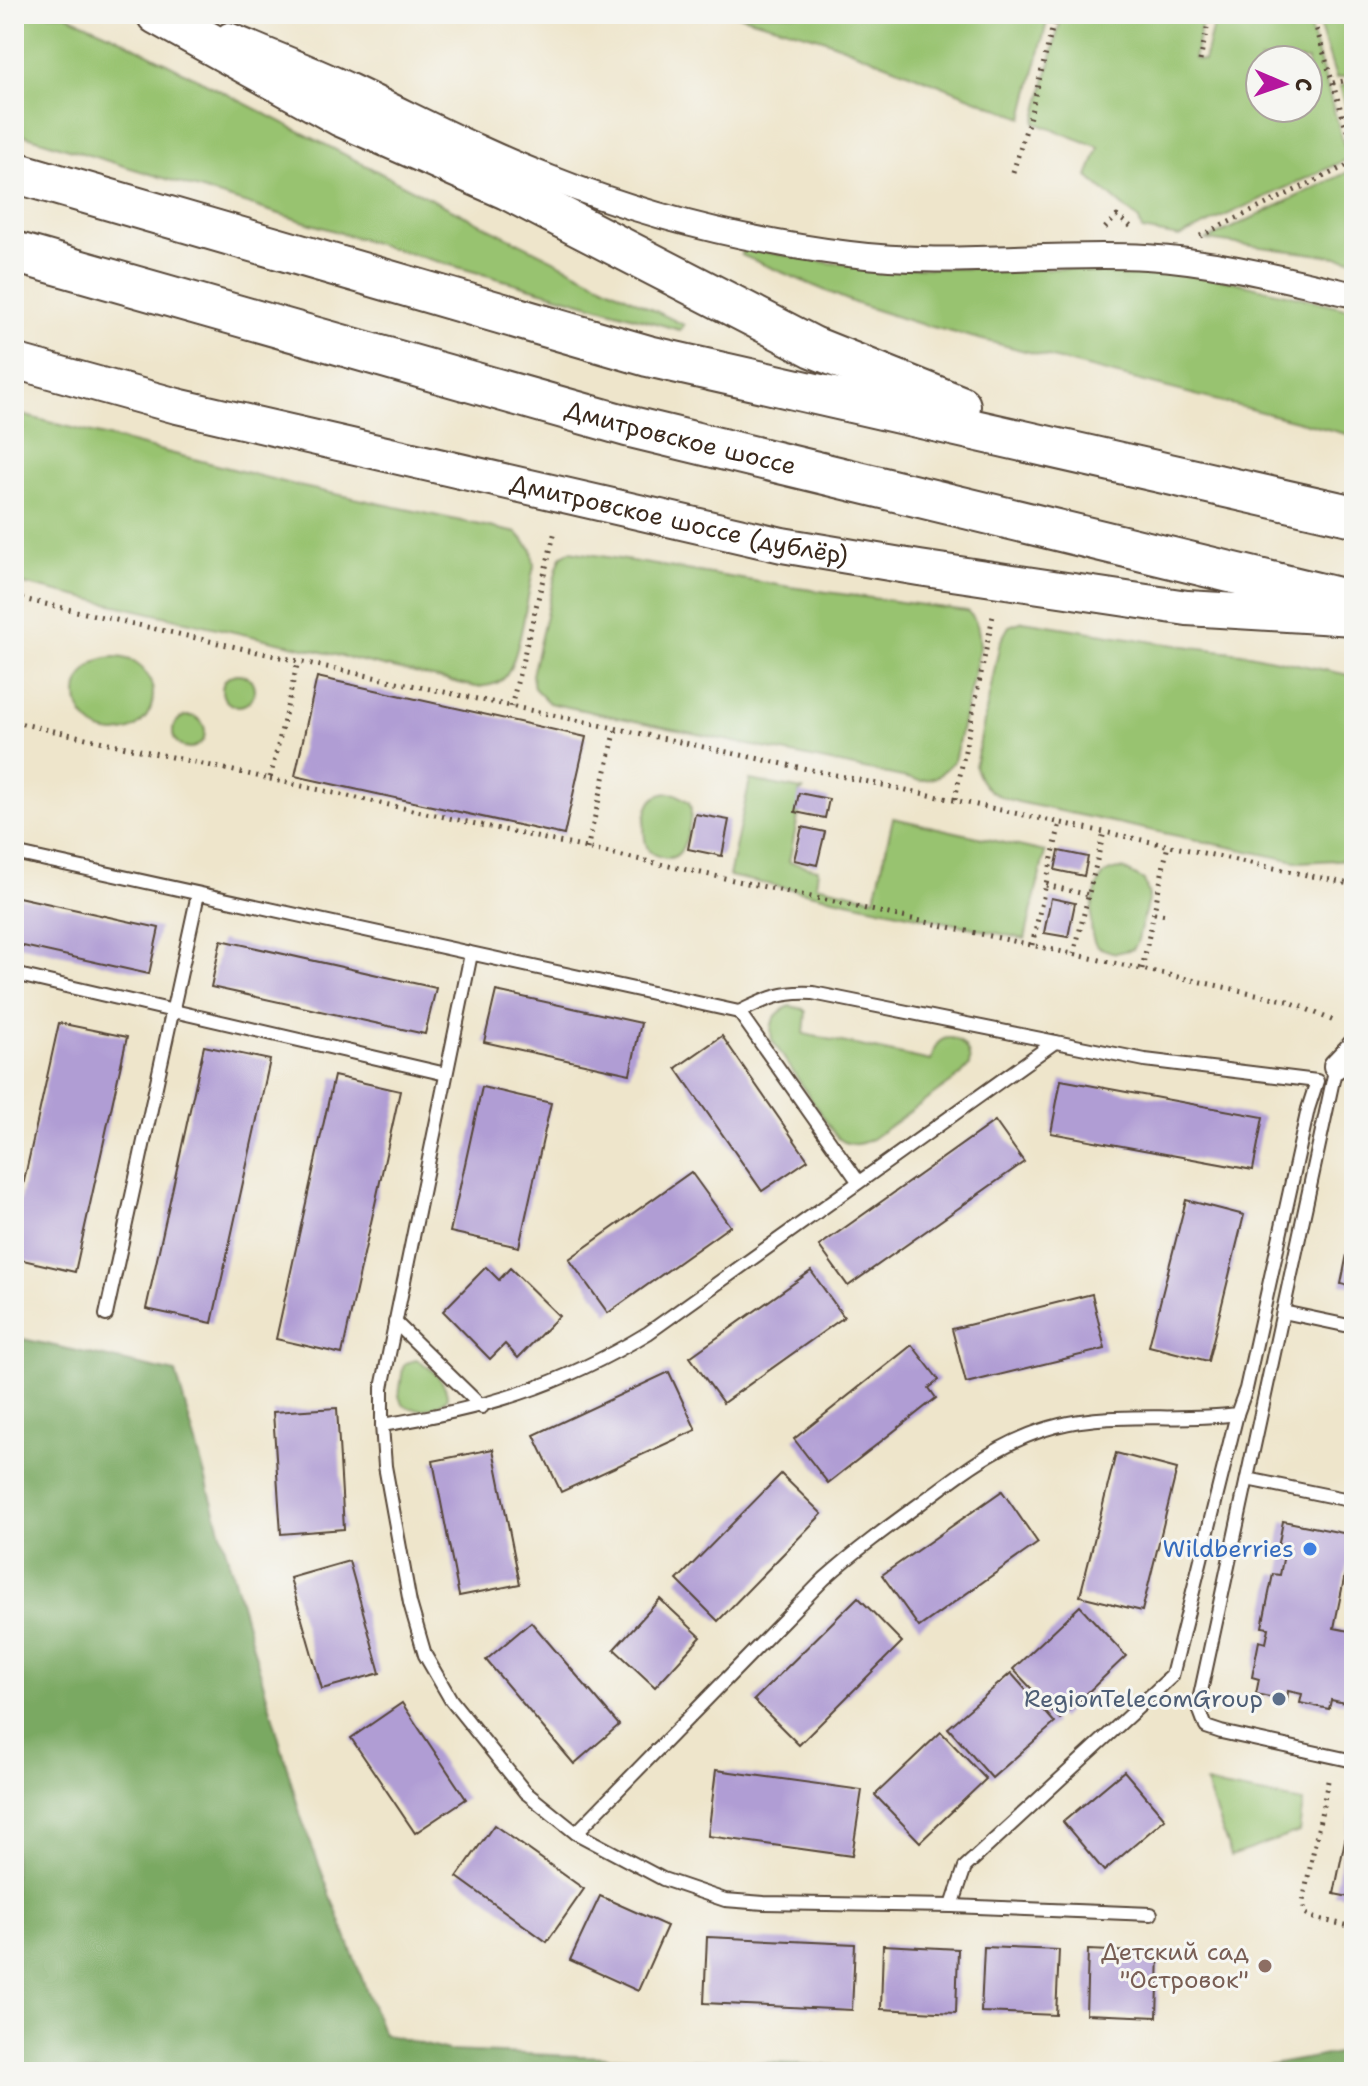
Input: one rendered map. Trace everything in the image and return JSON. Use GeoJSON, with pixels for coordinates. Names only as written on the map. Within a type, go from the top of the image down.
{"type":"FeatureCollection","features":[{"type":"Feature","properties":{"kind":"highway"},"geometry":{"type":"LineString","coordinates":[[157,14],[341,116],[507,189],[813,347],[995,420],[1110,461]]}},
{"type":"Feature","properties":{"kind":"highway"},"geometry":{"type":"LineString","coordinates":[[14,172],[648,356],[1354,516]]}},
{"type":"Feature","properties":{"kind":"highway","name":"Дмитровское шоссе"},"geometry":{"type":"LineString","coordinates":[[14,252],[627,426],[1354,602]]}},
{"type":"Feature","properties":{"kind":"main road","name":"Дмитровское шоссе (дублёр)"},"geometry":{"type":"LineString","coordinates":[[14,361],[177,406],[782,545],[1187,608],[1354,618]]}},
{"type":"Feature","properties":{"kind":"street"},"geometry":{"type":"LineString","coordinates":[[179,14],[348,85],[538,174],[624,205],[680,221],[850,255],[983,260],[1145,257],[1243,270],[1354,295]]}},
{"type":"Feature","properties":{"kind":"street"},"geometry":{"type":"LineString","coordinates":[[1311,285],[1354,286]]}},
{"type":"Feature","properties":{"kind":"street"},"geometry":{"type":"LineString","coordinates":[[1327,1073],[1354,1047]]}},
{"type":"Feature","properties":{"kind":"lane"},"geometry":{"type":"LineString","coordinates":[[14,853],[739,1012],[790,992],[813,993],[1145,1060],[1327,1073]]}},
{"type":"Feature","properties":{"kind":"lane"},"geometry":{"type":"LineString","coordinates":[[106,1315],[198,894]]}},
{"type":"Feature","properties":{"kind":"lane"},"geometry":{"type":"LineString","coordinates":[[471,954],[382,1388],[385,1466],[410,1603],[425,1655],[451,1700],[525,1792],[576,1833],[663,1879],[725,1900],[1151,1914]]}},
{"type":"Feature","properties":{"kind":"lane"},"geometry":{"type":"LineString","coordinates":[[14,974],[446,1074]]}},
{"type":"Feature","properties":{"kind":"lane"},"geometry":{"type":"LineString","coordinates":[[739,1012],[858,1181]]}},
{"type":"Feature","properties":{"kind":"lane"},"geometry":{"type":"LineString","coordinates":[[382,1425],[482,1407],[569,1375],[609,1356],[648,1333],[1055,1042]]}},
{"type":"Feature","properties":{"kind":"lane"},"geometry":{"type":"LineString","coordinates":[[1327,1073],[1283,1312],[1200,1696],[1200,1711],[1206,1727],[1221,1732],[1354,1761]]}},
{"type":"Feature","properties":{"kind":"lane"},"geometry":{"type":"LineString","coordinates":[[952,1906],[965,1867],[1172,1676],[1237,1414],[1246,1389],[1308,1109],[1327,1073]]}},
{"type":"Feature","properties":{"kind":"lane"},"geometry":{"type":"LineString","coordinates":[[1283,1312],[1354,1327]]}},
{"type":"Feature","properties":{"kind":"lane"},"geometry":{"type":"LineString","coordinates":[[395,1322],[482,1407]]}},
{"type":"Feature","properties":{"kind":"lane"},"geometry":{"type":"LineString","coordinates":[[576,1833],[824,1579],[860,1547],[982,1457],[1015,1440],[1053,1427],[1089,1420],[1237,1414]]}},
{"type":"Feature","properties":{"kind":"lane"},"geometry":{"type":"LineString","coordinates":[[1247,1479],[1354,1501]]}},
{"type":"Feature","properties":{"kind":"path"},"geometry":{"type":"LineString","coordinates":[[1013,172],[1056,14]]}},
{"type":"Feature","properties":{"kind":"path"},"geometry":{"type":"LineString","coordinates":[[1200,61],[1210,14]]}},
{"type":"Feature","properties":{"kind":"path"},"geometry":{"type":"LineString","coordinates":[[1312,14],[1354,154]]}},
{"type":"Feature","properties":{"kind":"path"},"geometry":{"type":"LineString","coordinates":[[1333,83],[1354,79]]}},
{"type":"Feature","properties":{"kind":"path"},"geometry":{"type":"LineString","coordinates":[[1187,242],[1354,162]]}},
{"type":"Feature","properties":{"kind":"path"},"geometry":{"type":"LineString","coordinates":[[511,707],[555,531]]}},
{"type":"Feature","properties":{"kind":"path"},"geometry":{"type":"LineString","coordinates":[[14,597],[511,707],[1354,885]]}},
{"type":"Feature","properties":{"kind":"path"},"geometry":{"type":"LineString","coordinates":[[955,799],[994,611]]}},
{"type":"Feature","properties":{"kind":"path"},"geometry":{"type":"LineString","coordinates":[[270,779],[298,661]]}},
{"type":"Feature","properties":{"kind":"path"},"geometry":{"type":"LineString","coordinates":[[14,722],[1288,1001],[1334,1021]]}},
{"type":"Feature","properties":{"kind":"path"},"geometry":{"type":"LineString","coordinates":[[587,849],[616,729]]}},
{"type":"Feature","properties":{"kind":"path"},"geometry":{"type":"LineString","coordinates":[[1032,945],[1060,823]]}},
{"type":"Feature","properties":{"kind":"path"},"geometry":{"type":"LineString","coordinates":[[1074,954],[1104,832]]}},
{"type":"Feature","properties":{"kind":"path"},"geometry":{"type":"LineString","coordinates":[[1142,969],[1168,845]]}},
{"type":"Feature","properties":{"kind":"path"},"geometry":{"type":"LineString","coordinates":[[1046,885],[1089,895]]}},
{"type":"Feature","properties":{"kind":"path"},"geometry":{"type":"LineString","coordinates":[[1154,913],[1167,915]]}},
{"type":"Feature","properties":{"kind":"path"},"geometry":{"type":"LineString","coordinates":[[1328,1781],[1303,1901],[1305,1913],[1354,1927]]}},
{"type":"Feature","properties":{"kind":"green space"},"geometry":{"type":"Polygon","coordinates":[[[14,14],[64,14],[116,37],[684,325],[680,330],[383,246],[14,132],[14,14]]]}},
{"type":"Feature","properties":{"kind":"green space"},"geometry":{"type":"Polygon","coordinates":[[[734,14],[1049,14],[1023,118],[823,39],[734,14]]]}},
{"type":"Feature","properties":{"kind":"green space"},"geometry":{"type":"Polygon","coordinates":[[[1062,14],[1204,14],[1194,59],[1204,61],[1216,14],[1306,14],[1315,44],[1244,44],[1244,124],[1324,124],[1324,76],[1348,159],[1179,237],[1142,230],[1139,220],[1088,177],[1099,147],[1035,123],[1062,14]]]}},
{"type":"Feature","properties":{"kind":"green space"},"geometry":{"type":"Polygon","coordinates":[[[1316,14],[1354,21],[1354,75],[1336,78],[1316,14]]]}},
{"type":"Feature","properties":{"kind":"green space"},"geometry":{"type":"Polygon","coordinates":[[[1354,84],[1354,134],[1340,86],[1354,84]]]}},
{"type":"Feature","properties":{"kind":"green space"},"geometry":{"type":"Polygon","coordinates":[[[1354,169],[1354,259],[1206,240],[1354,169]]]}},
{"type":"Feature","properties":{"kind":"green space"},"geometry":{"type":"Polygon","coordinates":[[[743,248],[830,263],[913,268],[1141,269],[1226,280],[1354,310],[1354,436],[913,322],[857,304],[741,255],[743,248]]]}},
{"type":"Feature","properties":{"kind":"green space"},"geometry":{"type":"Polygon","coordinates":[[[14,413],[303,487],[517,533],[532,550],[534,566],[510,668],[499,682],[476,687],[14,582],[14,413]]]}},
{"type":"Feature","properties":{"kind":"green space"},"geometry":{"type":"Polygon","coordinates":[[[570,551],[790,587],[967,611],[976,623],[980,647],[954,761],[937,777],[921,781],[549,703],[534,688],[532,675],[557,568],[561,557],[570,551]]]}},
{"type":"Feature","properties":{"kind":"green space"},"geometry":{"type":"Polygon","coordinates":[[[1023,621],[1249,654],[1354,676],[1354,859],[1300,862],[1018,802],[990,791],[981,781],[975,766],[1000,642],[1009,626],[1023,621]]]}},
{"type":"Feature","properties":{"kind":"green space"},"geometry":{"type":"Polygon","coordinates":[[[115,657],[130,660],[142,668],[150,680],[153,695],[150,710],[142,722],[130,730],[115,733],[100,730],[88,722],[80,710],[77,695],[80,680],[88,668],[100,660],[115,657]]]}},
{"type":"Feature","properties":{"kind":"green space"},"geometry":{"type":"Polygon","coordinates":[[[238,674],[250,678],[254,690],[250,702],[238,706],[226,702],[222,690],[226,678],[238,674]]]}},
{"type":"Feature","properties":{"kind":"green space"},"geometry":{"type":"Polygon","coordinates":[[[189,716],[201,720],[205,732],[201,744],[189,748],[177,744],[173,732],[177,720],[189,716]]]}},
{"type":"Feature","properties":{"kind":"green space"},"geometry":{"type":"Polygon","coordinates":[[[750,780],[803,790],[799,793],[799,812],[789,862],[818,869],[816,885],[875,898],[893,818],[1045,852],[1025,939],[729,876],[750,780]]]}},
{"type":"Feature","properties":{"kind":"green space"},"geometry":{"type":"Polygon","coordinates":[[[668,793],[689,802],[691,812],[687,837],[681,850],[672,858],[649,851],[644,827],[651,801],[668,793]]]}},
{"type":"Feature","properties":{"kind":"green space"},"geometry":{"type":"Polygon","coordinates":[[[1123,869],[1144,880],[1149,896],[1137,943],[1133,949],[1115,953],[1097,947],[1092,931],[1092,909],[1100,880],[1105,874],[1123,869]]]}},
{"type":"Feature","properties":{"kind":"green space"},"geometry":{"type":"Polygon","coordinates":[[[790,1006],[806,1012],[804,1034],[931,1061],[938,1043],[944,1039],[955,1039],[968,1052],[969,1066],[960,1076],[872,1139],[857,1144],[848,1143],[835,1135],[772,1040],[774,1019],[790,1006]]]}},
{"type":"Feature","properties":{"kind":"green space"},"geometry":{"type":"Polygon","coordinates":[[[14,1337],[176,1373],[301,1817],[383,2034],[448,2051],[1001,2072],[14,2072],[14,1337]]]}},
{"type":"Feature","properties":{"kind":"green space"},"geometry":{"type":"Polygon","coordinates":[[[416,1360],[437,1376],[447,1392],[447,1398],[432,1408],[408,1407],[402,1404],[399,1396],[403,1367],[416,1360]]]}},
{"type":"Feature","properties":{"kind":"green space"},"geometry":{"type":"Polygon","coordinates":[[[1206,1784],[1303,1802],[1299,1832],[1231,1856],[1206,1784]]]}},
{"type":"Feature","properties":{"kind":"green space"},"geometry":{"type":"Polygon","coordinates":[[[1354,2050],[1354,2072],[1233,2072],[1354,2050]]]}},
{"type":"Feature","properties":{"kind":"building"},"geometry":{"type":"Polygon","coordinates":[[[317,677],[586,737],[564,835],[295,776],[317,677]]]}},
{"type":"Feature","properties":{"kind":"building"},"geometry":{"type":"Polygon","coordinates":[[[799,793],[829,799],[825,818],[795,812],[799,793]]]}},
{"type":"Feature","properties":{"kind":"building"},"geometry":{"type":"Polygon","coordinates":[[[695,814],[729,820],[722,856],[688,849],[695,814]]]}},
{"type":"Feature","properties":{"kind":"building"},"geometry":{"type":"Polygon","coordinates":[[[802,827],[825,832],[817,865],[794,860],[802,827]]]}},
{"type":"Feature","properties":{"kind":"building"},"geometry":{"type":"Polygon","coordinates":[[[1059,851],[1088,857],[1084,876],[1055,870],[1059,851]]]}},
{"type":"Feature","properties":{"kind":"building"},"geometry":{"type":"Polygon","coordinates":[[[14,896],[159,928],[149,974],[14,944],[14,896]]]}},
{"type":"Feature","properties":{"kind":"building"},"geometry":{"type":"Polygon","coordinates":[[[1051,898],[1075,903],[1068,937],[1044,933],[1051,898]]]}},
{"type":"Feature","properties":{"kind":"building"},"geometry":{"type":"Polygon","coordinates":[[[221,940],[436,988],[425,1034],[211,987],[221,940]]]}},
{"type":"Feature","properties":{"kind":"building"},"geometry":{"type":"Polygon","coordinates":[[[496,991],[641,1023],[630,1074],[484,1042],[496,991]]]}},
{"type":"Feature","properties":{"kind":"building"},"geometry":{"type":"Polygon","coordinates":[[[59,1023],[127,1037],[75,1272],[14,1258],[14,1226],[59,1023]]]}},
{"type":"Feature","properties":{"kind":"building"},"geometry":{"type":"Polygon","coordinates":[[[722,1036],[808,1160],[762,1191],[676,1068],[722,1036]]]}},
{"type":"Feature","properties":{"kind":"building"},"geometry":{"type":"Polygon","coordinates":[[[204,1046],[270,1060],[212,1323],[146,1309],[204,1046]]]}},
{"type":"Feature","properties":{"kind":"building"},"geometry":{"type":"Polygon","coordinates":[[[334,1076],[400,1091],[342,1354],[276,1339],[334,1076]]]}},
{"type":"Feature","properties":{"kind":"building"},"geometry":{"type":"Polygon","coordinates":[[[1061,1080],[1263,1117],[1253,1170],[1051,1133],[1061,1080]]]}},
{"type":"Feature","properties":{"kind":"building"},"geometry":{"type":"Polygon","coordinates":[[[482,1087],[551,1103],[519,1247],[450,1232],[482,1087]]]}},
{"type":"Feature","properties":{"kind":"building"},"geometry":{"type":"Polygon","coordinates":[[[995,1121],[1024,1162],[848,1286],[819,1246],[995,1121]]]}},
{"type":"Feature","properties":{"kind":"building"},"geometry":{"type":"Polygon","coordinates":[[[691,1172],[730,1226],[608,1313],[569,1259],[691,1172]]]}},
{"type":"Feature","properties":{"kind":"building"},"geometry":{"type":"Polygon","coordinates":[[[1186,1200],[1244,1215],[1208,1361],[1149,1346],[1186,1200]]]}},
{"type":"Feature","properties":{"kind":"building"},"geometry":{"type":"Polygon","coordinates":[[[1354,1224],[1354,1287],[1341,1284],[1354,1224]]]}},
{"type":"Feature","properties":{"kind":"building"},"geometry":{"type":"Polygon","coordinates":[[[486,1267],[499,1280],[510,1268],[559,1316],[518,1358],[505,1344],[490,1359],[443,1311],[486,1267]]]}},
{"type":"Feature","properties":{"kind":"building"},"geometry":{"type":"Polygon","coordinates":[[[811,1271],[844,1317],[723,1403],[690,1357],[811,1271]]]}},
{"type":"Feature","properties":{"kind":"building"},"geometry":{"type":"Polygon","coordinates":[[[1092,1294],[1105,1349],[966,1383],[952,1329],[1092,1294]]]}},
{"type":"Feature","properties":{"kind":"building"},"geometry":{"type":"Polygon","coordinates":[[[912,1345],[939,1380],[929,1388],[936,1398],[828,1483],[794,1439],[912,1345]]]}},
{"type":"Feature","properties":{"kind":"building"},"geometry":{"type":"Polygon","coordinates":[[[669,1372],[696,1430],[561,1492],[534,1435],[669,1372]]]}},
{"type":"Feature","properties":{"kind":"building"},"geometry":{"type":"Polygon","coordinates":[[[337,1408],[344,1529],[281,1534],[273,1412],[337,1408]]]}},
{"type":"Feature","properties":{"kind":"building"},"geometry":{"type":"Polygon","coordinates":[[[493,1449],[520,1584],[459,1596],[433,1461],[493,1449]]]}},
{"type":"Feature","properties":{"kind":"building"},"geometry":{"type":"Polygon","coordinates":[[[1116,1453],[1177,1469],[1142,1611],[1080,1596],[1116,1453]]]}},
{"type":"Feature","properties":{"kind":"building"},"geometry":{"type":"Polygon","coordinates":[[[781,1474],[822,1514],[718,1621],[677,1580],[781,1474]]]}},
{"type":"Feature","properties":{"kind":"building"},"geometry":{"type":"Polygon","coordinates":[[[1002,1491],[1038,1543],[919,1627],[882,1575],[1002,1491]]]}},
{"type":"Feature","properties":{"kind":"building"},"geometry":{"type":"Polygon","coordinates":[[[1283,1521],[1353,1535],[1334,1628],[1354,1632],[1354,1705],[1331,1700],[1329,1709],[1300,1703],[1302,1694],[1288,1691],[1287,1701],[1256,1694],[1259,1679],[1252,1677],[1259,1641],[1266,1643],[1269,1628],[1262,1627],[1273,1574],[1280,1575],[1285,1549],[1278,1548],[1283,1521]]]}},
{"type":"Feature","properties":{"kind":"building"},"geometry":{"type":"Polygon","coordinates":[[[349,1561],[380,1673],[322,1689],[290,1578],[349,1561]]]}},
{"type":"Feature","properties":{"kind":"building"},"geometry":{"type":"Polygon","coordinates":[[[858,1597],[902,1642],[799,1745],[754,1700],[858,1597]]]}},
{"type":"Feature","properties":{"kind":"building"},"geometry":{"type":"Polygon","coordinates":[[[660,1599],[701,1637],[655,1687],[614,1649],[660,1599]]]}},
{"type":"Feature","properties":{"kind":"building"},"geometry":{"type":"Polygon","coordinates":[[[1080,1606],[1126,1656],[1060,1719],[1013,1669],[1080,1606]]]}},
{"type":"Feature","properties":{"kind":"building"},"geometry":{"type":"Polygon","coordinates":[[[531,1622],[619,1725],[574,1764],[486,1660],[531,1622]]]}},
{"type":"Feature","properties":{"kind":"building"},"geometry":{"type":"Polygon","coordinates":[[[1011,1673],[1055,1723],[992,1778],[948,1728],[1011,1673]]]}},
{"type":"Feature","properties":{"kind":"building"},"geometry":{"type":"Polygon","coordinates":[[[402,1703],[466,1799],[415,1833],[351,1738],[402,1703]]]}},
{"type":"Feature","properties":{"kind":"building"},"geometry":{"type":"Polygon","coordinates":[[[941,1732],[986,1779],[920,1842],[875,1795],[941,1732]]]}},
{"type":"Feature","properties":{"kind":"building"},"geometry":{"type":"Polygon","coordinates":[[[716,1770],[862,1790],[852,1856],[708,1836],[716,1770]]]}},
{"type":"Feature","properties":{"kind":"building"},"geometry":{"type":"Polygon","coordinates":[[[1124,1771],[1165,1819],[1104,1871],[1063,1822],[1124,1771]]]}},
{"type":"Feature","properties":{"kind":"building"},"geometry":{"type":"Polygon","coordinates":[[[1354,1801],[1354,1898],[1334,1894],[1354,1801]]]}},
{"type":"Feature","properties":{"kind":"building"},"geometry":{"type":"Polygon","coordinates":[[[494,1825],[584,1889],[547,1942],[457,1877],[494,1825]]]}},
{"type":"Feature","properties":{"kind":"building"},"geometry":{"type":"Polygon","coordinates":[[[600,1896],[667,1926],[638,1991],[570,1960],[600,1896]]]}},
{"type":"Feature","properties":{"kind":"building"},"geometry":{"type":"Polygon","coordinates":[[[707,1937],[855,1944],[852,2010],[704,2003],[707,1937]]]}},
{"type":"Feature","properties":{"kind":"building"},"geometry":{"type":"Polygon","coordinates":[[[883,1945],[958,1949],[956,2013],[881,2009],[883,1945]]]}},
{"type":"Feature","properties":{"kind":"building"},"geometry":{"type":"Polygon","coordinates":[[[984,1947],[1059,1950],[1056,2015],[981,2012],[984,1947]]]}},
{"type":"Feature","properties":{"kind":"building"},"geometry":{"type":"Polygon","coordinates":[[[1088,1950],[1159,1953],[1157,2017],[1086,2014],[1088,1950]]]}},
{"type":"Feature","properties":{"kind":"place","name":"Wildberries"},"geometry":{"type":"Point","coordinates":[1310,1549]}},
{"type":"Feature","properties":{"kind":"place","name":"RegionTelecomGroup"},"geometry":{"type":"Point","coordinates":[1279,1699]}},
{"type":"Feature","properties":{"kind":"place","name":"Детский сад \"Островок\""},"geometry":{"type":"Point","coordinates":[1265,1966]}}]}
